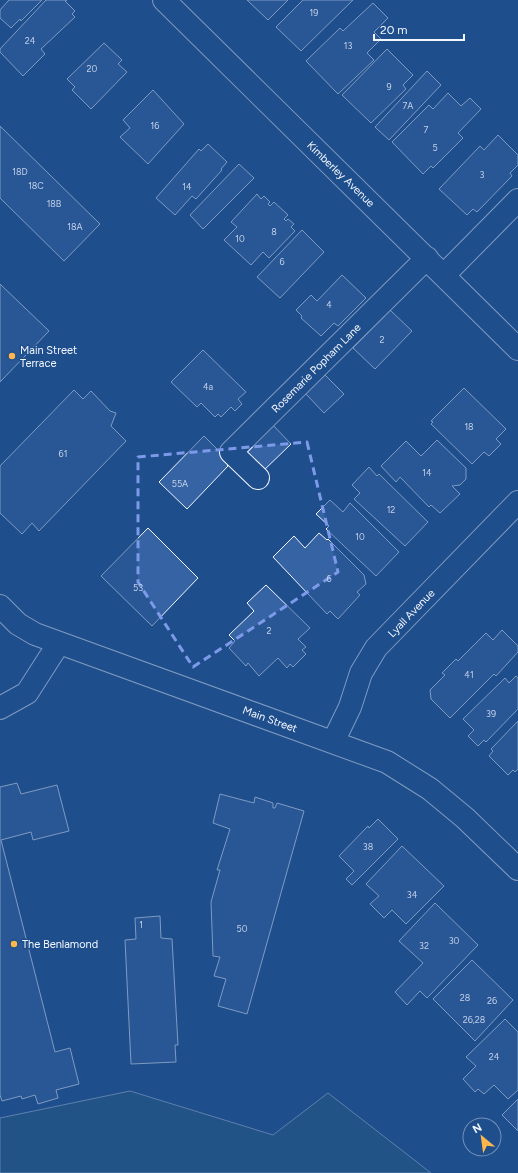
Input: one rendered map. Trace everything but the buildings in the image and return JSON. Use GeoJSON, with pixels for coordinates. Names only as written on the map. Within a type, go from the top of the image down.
{"type":"FeatureCollection","features":[{"type":"Feature","properties":{"kind":"street","name":"Kimberley Avenue"},"geometry":{"type":"LineString","coordinates":[[164,0],[518,349]]}},
{"type":"Feature","properties":{"kind":"street"},"geometry":{"type":"LineString","coordinates":[[444,275],[518,200]]}},
{"type":"Feature","properties":{"kind":"street","name":"Rosemarie Popham Lane"},"geometry":{"type":"LineString","coordinates":[[258,478],[231,452],[427,258]]}},
{"type":"Feature","properties":{"kind":"street","name":"Lyall Avenue"},"geometry":{"type":"LineString","coordinates":[[333,742],[350,707],[360,673],[376,648],[518,502]]}},
{"type":"Feature","properties":{"kind":"street","name":"Main Street"},"geometry":{"type":"LineString","coordinates":[[0,606],[18,624],[34,634],[387,762],[430,789],[465,818],[518,869]]}},
{"type":"Feature","properties":{"kind":"street"},"geometry":{"type":"LineString","coordinates":[[0,708],[27,693],[59,643]]}},
{"type":"Feature","properties":{"kind":"highlighted area"},"geometry":{"type":"Polygon","coordinates":[[[307,442],[338,572],[193,667],[138,582],[138,457],[307,442]]]}},
{"type":"Feature","properties":{"kind":"shaded area"},"geometry":{"type":"Polygon","coordinates":[[[130,1091],[273,1135],[328,1093],[431,1173],[0,1173],[0,1118],[130,1091]]]}},
{"type":"Feature","properties":{"kind":"place","name":"Main Street Terrace"},"geometry":{"type":"Point","coordinates":[12,356]}},
{"type":"Feature","properties":{"kind":"place","name":"The Benlamond"},"geometry":{"type":"Point","coordinates":[14,944]}}]}
